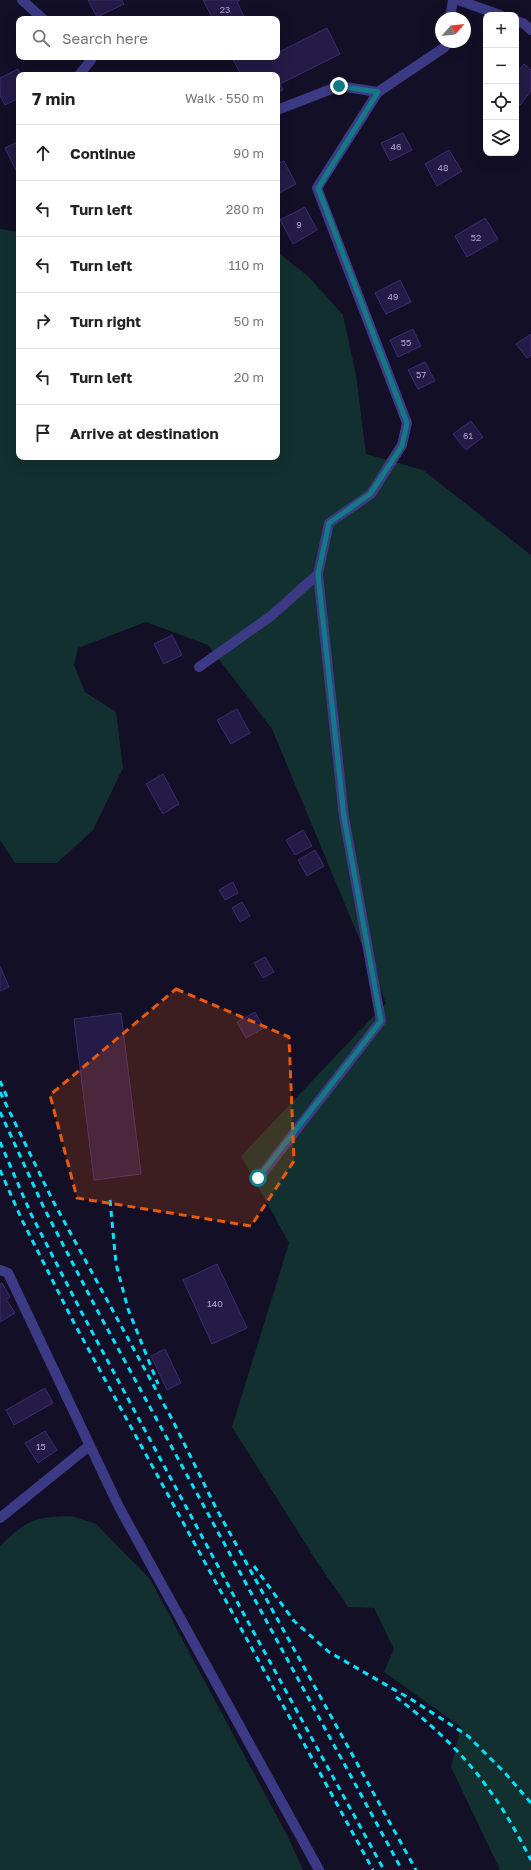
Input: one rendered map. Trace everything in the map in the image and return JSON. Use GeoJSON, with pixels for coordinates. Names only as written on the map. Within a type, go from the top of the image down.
{"type":"FeatureCollection","features":[{"type":"Feature","properties":{"kind":"street"},"geometry":{"type":"LineString","coordinates":[[22,0],[40,16]]}},
{"type":"Feature","properties":{"kind":"street"},"geometry":{"type":"LineString","coordinates":[[451,12],[453,0]]}},
{"type":"Feature","properties":{"kind":"street"},"geometry":{"type":"LineString","coordinates":[[458,0],[492,12]]}},
{"type":"Feature","properties":{"kind":"street"},"geometry":{"type":"LineString","coordinates":[[519,22],[523,23],[531,30]]}},
{"type":"Feature","properties":{"kind":"street"},"geometry":{"type":"LineString","coordinates":[[258,1178],[381,1021],[344,817],[318,574],[329,523],[370,494],[402,446],[407,423],[318,188],[378,92],[444,48]]}},
{"type":"Feature","properties":{"kind":"street"},"geometry":{"type":"LineString","coordinates":[[81,72],[91,60]]}},
{"type":"Feature","properties":{"kind":"street"},"geometry":{"type":"LineString","coordinates":[[280,109],[339,86],[378,92]]}},
{"type":"Feature","properties":{"kind":"street"},"geometry":{"type":"LineString","coordinates":[[199,667],[271,616],[318,574]]}},
{"type":"Feature","properties":{"kind":"street"},"geometry":{"type":"LineString","coordinates":[[0,1270],[8,1272],[119,1507],[319,1870]]}},
{"type":"Feature","properties":{"kind":"street"},"geometry":{"type":"LineString","coordinates":[[0,1518],[89,1446]]}},
{"type":"Feature","properties":{"kind":"highlighted area"},"geometry":{"type":"Polygon","coordinates":[[[176,989],[289,1037],[294,1161],[251,1226],[77,1198],[50,1095],[176,989]]]}},
{"type":"Feature","properties":{"kind":"green space"},"geometry":{"type":"Polygon","coordinates":[[[0,229],[16,232],[16,460],[280,460],[280,254],[308,276],[343,315],[356,375],[366,454],[423,470],[531,555],[531,1870],[500,1870],[451,1767],[461,1727],[384,1672],[394,1649],[374,1608],[348,1607],[317,1562],[232,1427],[289,1243],[241,1156],[386,1003],[272,729],[208,645],[146,622],[78,648],[74,665],[85,692],[116,712],[123,768],[93,830],[57,863],[15,863],[0,840],[0,229]]]}},
{"type":"Feature","properties":{"kind":"green space"},"geometry":{"type":"Polygon","coordinates":[[[72,1516],[96,1524],[150,1579],[288,1837],[303,1870],[0,1870],[0,1546],[17,1530],[32,1522],[49,1517],[72,1516]]]}},
{"type":"Feature","properties":{"kind":"building"},"geometry":{"type":"Polygon","coordinates":[[[88,0],[122,0],[124,4],[96,16],[88,0]]]}},
{"type":"Feature","properties":{"kind":"building"},"geometry":{"type":"Polygon","coordinates":[[[203,0],[240,0],[237,2],[244,16],[211,16],[203,0]]]}},
{"type":"Feature","properties":{"kind":"building"},"geometry":{"type":"Polygon","coordinates":[[[327,28],[340,54],[280,84],[280,72],[240,72],[234,60],[280,60],[280,52],[327,28]]]}},
{"type":"Feature","properties":{"kind":"building"},"geometry":{"type":"Polygon","coordinates":[[[524,64],[531,70],[531,91],[520,105],[519,104],[519,70],[524,64]]]}},
{"type":"Feature","properties":{"kind":"building"},"geometry":{"type":"Polygon","coordinates":[[[18,69],[20,72],[16,72],[16,100],[5,105],[0,95],[0,78],[18,69]]]}},
{"type":"Feature","properties":{"kind":"building"},"geometry":{"type":"Polygon","coordinates":[[[280,84],[283,90],[280,92],[280,84]]]}},
{"type":"Feature","properties":{"kind":"building"},"geometry":{"type":"Polygon","coordinates":[[[403,133],[412,150],[390,161],[381,143],[403,133]]]}},
{"type":"Feature","properties":{"kind":"building"},"geometry":{"type":"Polygon","coordinates":[[[16,142],[16,170],[5,148],[16,142]]]}},
{"type":"Feature","properties":{"kind":"building"},"geometry":{"type":"Polygon","coordinates":[[[449,150],[462,171],[437,186],[425,164],[449,150]]]}},
{"type":"Feature","properties":{"kind":"building"},"geometry":{"type":"Polygon","coordinates":[[[284,161],[296,184],[280,192],[280,163],[284,161]]]}},
{"type":"Feature","properties":{"kind":"building"},"geometry":{"type":"Polygon","coordinates":[[[305,207],[317,230],[293,244],[280,220],[305,207]]]}},
{"type":"Feature","properties":{"kind":"building"},"geometry":{"type":"Polygon","coordinates":[[[485,218],[498,239],[467,257],[455,236],[485,218]]]}},
{"type":"Feature","properties":{"kind":"building"},"geometry":{"type":"Polygon","coordinates":[[[400,280],[411,302],[386,314],[375,293],[400,280]]]}},
{"type":"Feature","properties":{"kind":"building"},"geometry":{"type":"Polygon","coordinates":[[[413,329],[421,346],[398,357],[390,340],[413,329]]]}},
{"type":"Feature","properties":{"kind":"building"},"geometry":{"type":"Polygon","coordinates":[[[531,334],[531,355],[527,358],[516,344],[531,334]]]}},
{"type":"Feature","properties":{"kind":"building"},"geometry":{"type":"Polygon","coordinates":[[[425,362],[435,381],[418,389],[408,370],[425,362]]]}},
{"type":"Feature","properties":{"kind":"building"},"geometry":{"type":"Polygon","coordinates":[[[471,421],[483,437],[466,450],[453,434],[471,421]]]}},
{"type":"Feature","properties":{"kind":"building"},"geometry":{"type":"Polygon","coordinates":[[[172,635],[182,655],[164,664],[154,644],[172,635]]]}},
{"type":"Feature","properties":{"kind":"building"},"geometry":{"type":"Polygon","coordinates":[[[237,709],[250,733],[231,744],[217,720],[237,709]]]}},
{"type":"Feature","properties":{"kind":"building"},"geometry":{"type":"Polygon","coordinates":[[[163,774],[179,804],[163,814],[146,784],[163,774]]]}},
{"type":"Feature","properties":{"kind":"building"},"geometry":{"type":"Polygon","coordinates":[[[303,830],[312,846],[295,855],[286,840],[303,830]]]}},
{"type":"Feature","properties":{"kind":"building"},"geometry":{"type":"Polygon","coordinates":[[[315,850],[324,866],[307,876],[298,860],[315,850]]]}},
{"type":"Feature","properties":{"kind":"building"},"geometry":{"type":"Polygon","coordinates":[[[233,882],[238,893],[225,900],[219,890],[233,882]]]}},
{"type":"Feature","properties":{"kind":"building"},"geometry":{"type":"Polygon","coordinates":[[[242,902],[250,916],[240,922],[232,908],[242,902]]]}},
{"type":"Feature","properties":{"kind":"building"},"geometry":{"type":"Polygon","coordinates":[[[265,957],[274,972],[263,978],[254,963],[265,957]]]}},
{"type":"Feature","properties":{"kind":"building"},"geometry":{"type":"Polygon","coordinates":[[[0,966],[9,987],[0,991],[0,966]]]}},
{"type":"Feature","properties":{"kind":"building"},"geometry":{"type":"Polygon","coordinates":[[[255,1012],[264,1028],[246,1038],[237,1022],[255,1012]]]}},
{"type":"Feature","properties":{"kind":"building"},"geometry":{"type":"Polygon","coordinates":[[[121,1013],[141,1174],[94,1180],[74,1019],[121,1013]]]}},
{"type":"Feature","properties":{"kind":"building"},"geometry":{"type":"Polygon","coordinates":[[[217,1264],[247,1328],[212,1344],[183,1280],[217,1264]]]}},
{"type":"Feature","properties":{"kind":"building"},"geometry":{"type":"Polygon","coordinates":[[[2,1283],[10,1297],[6,1299],[15,1313],[0,1322],[0,1284],[2,1283]]]}},
{"type":"Feature","properties":{"kind":"building"},"geometry":{"type":"Polygon","coordinates":[[[165,1349],[181,1383],[167,1390],[151,1356],[165,1349]]]}},
{"type":"Feature","properties":{"kind":"building"},"geometry":{"type":"Polygon","coordinates":[[[45,1388],[53,1403],[14,1425],[6,1410],[45,1388]]]}},
{"type":"Feature","properties":{"kind":"building"},"geometry":{"type":"Polygon","coordinates":[[[45,1431],[57,1450],[38,1463],[25,1443],[45,1431]]]}},
{"type":"Feature","properties":{"kind":"railway"},"geometry":{"type":"LineString","coordinates":[[0,1081],[7,1097]]}},
{"type":"Feature","properties":{"kind":"railway"},"geometry":{"type":"LineString","coordinates":[[0,1092],[53,1201],[173,1421],[216,1508],[416,1870]]}},
{"type":"Feature","properties":{"kind":"railway"},"geometry":{"type":"LineString","coordinates":[[0,1112],[44,1208],[96,1308],[402,1870]]}},
{"type":"Feature","properties":{"kind":"railway"},"geometry":{"type":"LineString","coordinates":[[0,1142],[31,1214],[83,1315],[241,1609],[384,1870]]}},
{"type":"Feature","properties":{"kind":"railway"},"geometry":{"type":"LineString","coordinates":[[0,1170],[22,1220],[73,1321],[373,1870]]}},
{"type":"Feature","properties":{"kind":"railway"},"geometry":{"type":"LineString","coordinates":[[110,1200],[116,1264],[128,1309],[158,1384]]}},
{"type":"Feature","properties":{"kind":"railway"},"geometry":{"type":"LineString","coordinates":[[254,1566],[294,1621],[329,1652],[414,1701],[468,1736],[505,1773],[531,1803]]}},
{"type":"Feature","properties":{"kind":"railway"},"geometry":{"type":"LineString","coordinates":[[396,1697],[445,1739],[478,1774],[505,1813],[531,1860]]}},
{"type":"Feature","properties":{"kind":"route"},"geometry":{"type":"LineString","coordinates":[[258,1178],[381,1021],[344,817],[318,574],[329,523],[370,494],[402,446],[407,423],[318,188],[378,92],[339,86]]}}]}
